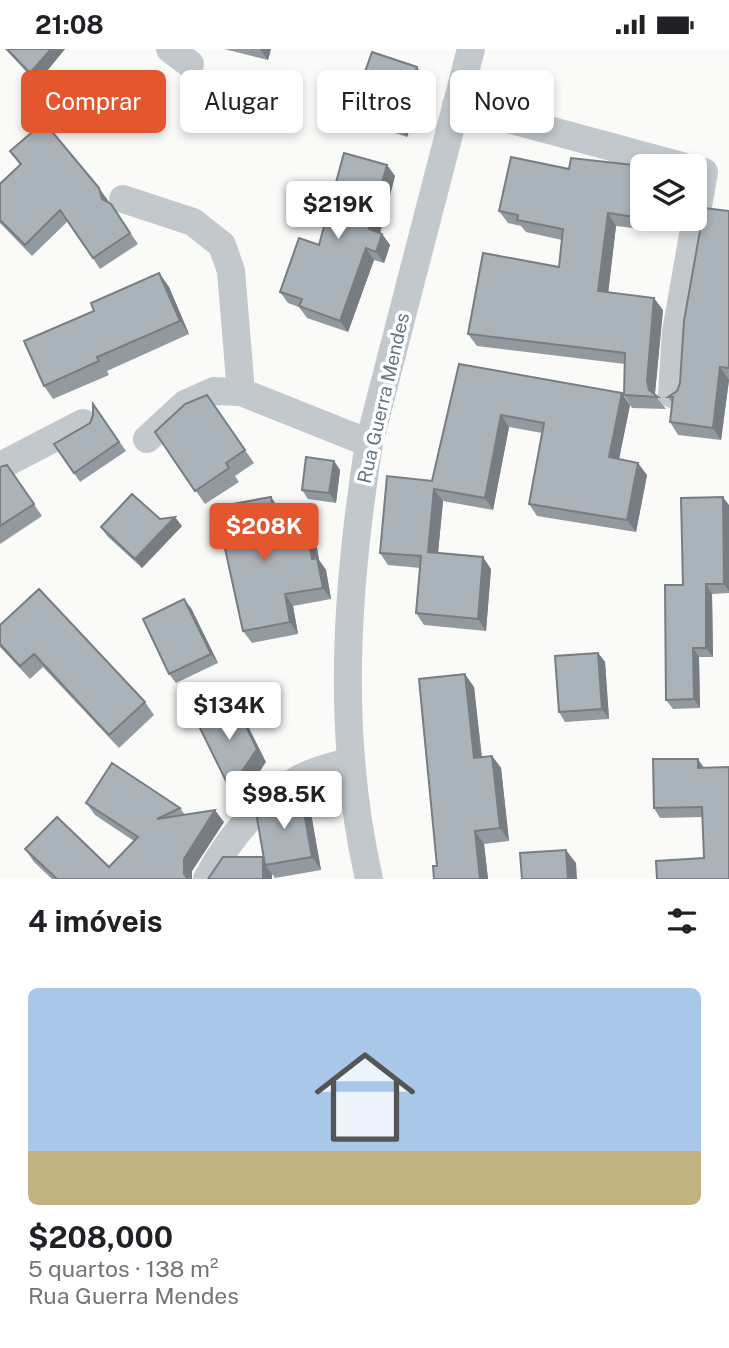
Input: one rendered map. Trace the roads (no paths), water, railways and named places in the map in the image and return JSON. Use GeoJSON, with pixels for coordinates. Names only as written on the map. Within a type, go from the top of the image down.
{"type":"FeatureCollection","features":[{"type":"Feature","properties":{"kind":"street","name":"Rua Guerra Mendes"},"geometry":{"type":"LineString","coordinates":[[465,70],[471,49]]}},
{"type":"Feature","properties":{"kind":"street","name":"Rua Guerra Mendes"},"geometry":{"type":"LineString","coordinates":[[369,879],[351,761],[346,642],[369,443],[450,128]]}},
{"type":"Feature","properties":{"kind":"street"},"geometry":{"type":"LineString","coordinates":[[554,131],[639,154]]}},
{"type":"Feature","properties":{"kind":"street"},"geometry":{"type":"LineString","coordinates":[[123,199],[193,222],[222,245],[231,271],[241,392]]}},
{"type":"Feature","properties":{"kind":"street"},"geometry":{"type":"LineString","coordinates":[[672,394],[676,332],[692,231]]}},
{"type":"Feature","properties":{"kind":"street"},"geometry":{"type":"LineString","coordinates":[[146,439],[185,404],[214,391],[241,392],[369,443]]}},
{"type":"Feature","properties":{"kind":"street"},"geometry":{"type":"LineString","coordinates":[[0,466],[83,423]]}},
{"type":"Feature","properties":{"kind":"street"},"geometry":{"type":"LineString","coordinates":[[207,879],[218,858],[244,823],[269,800],[300,778],[351,761]]}}]}
